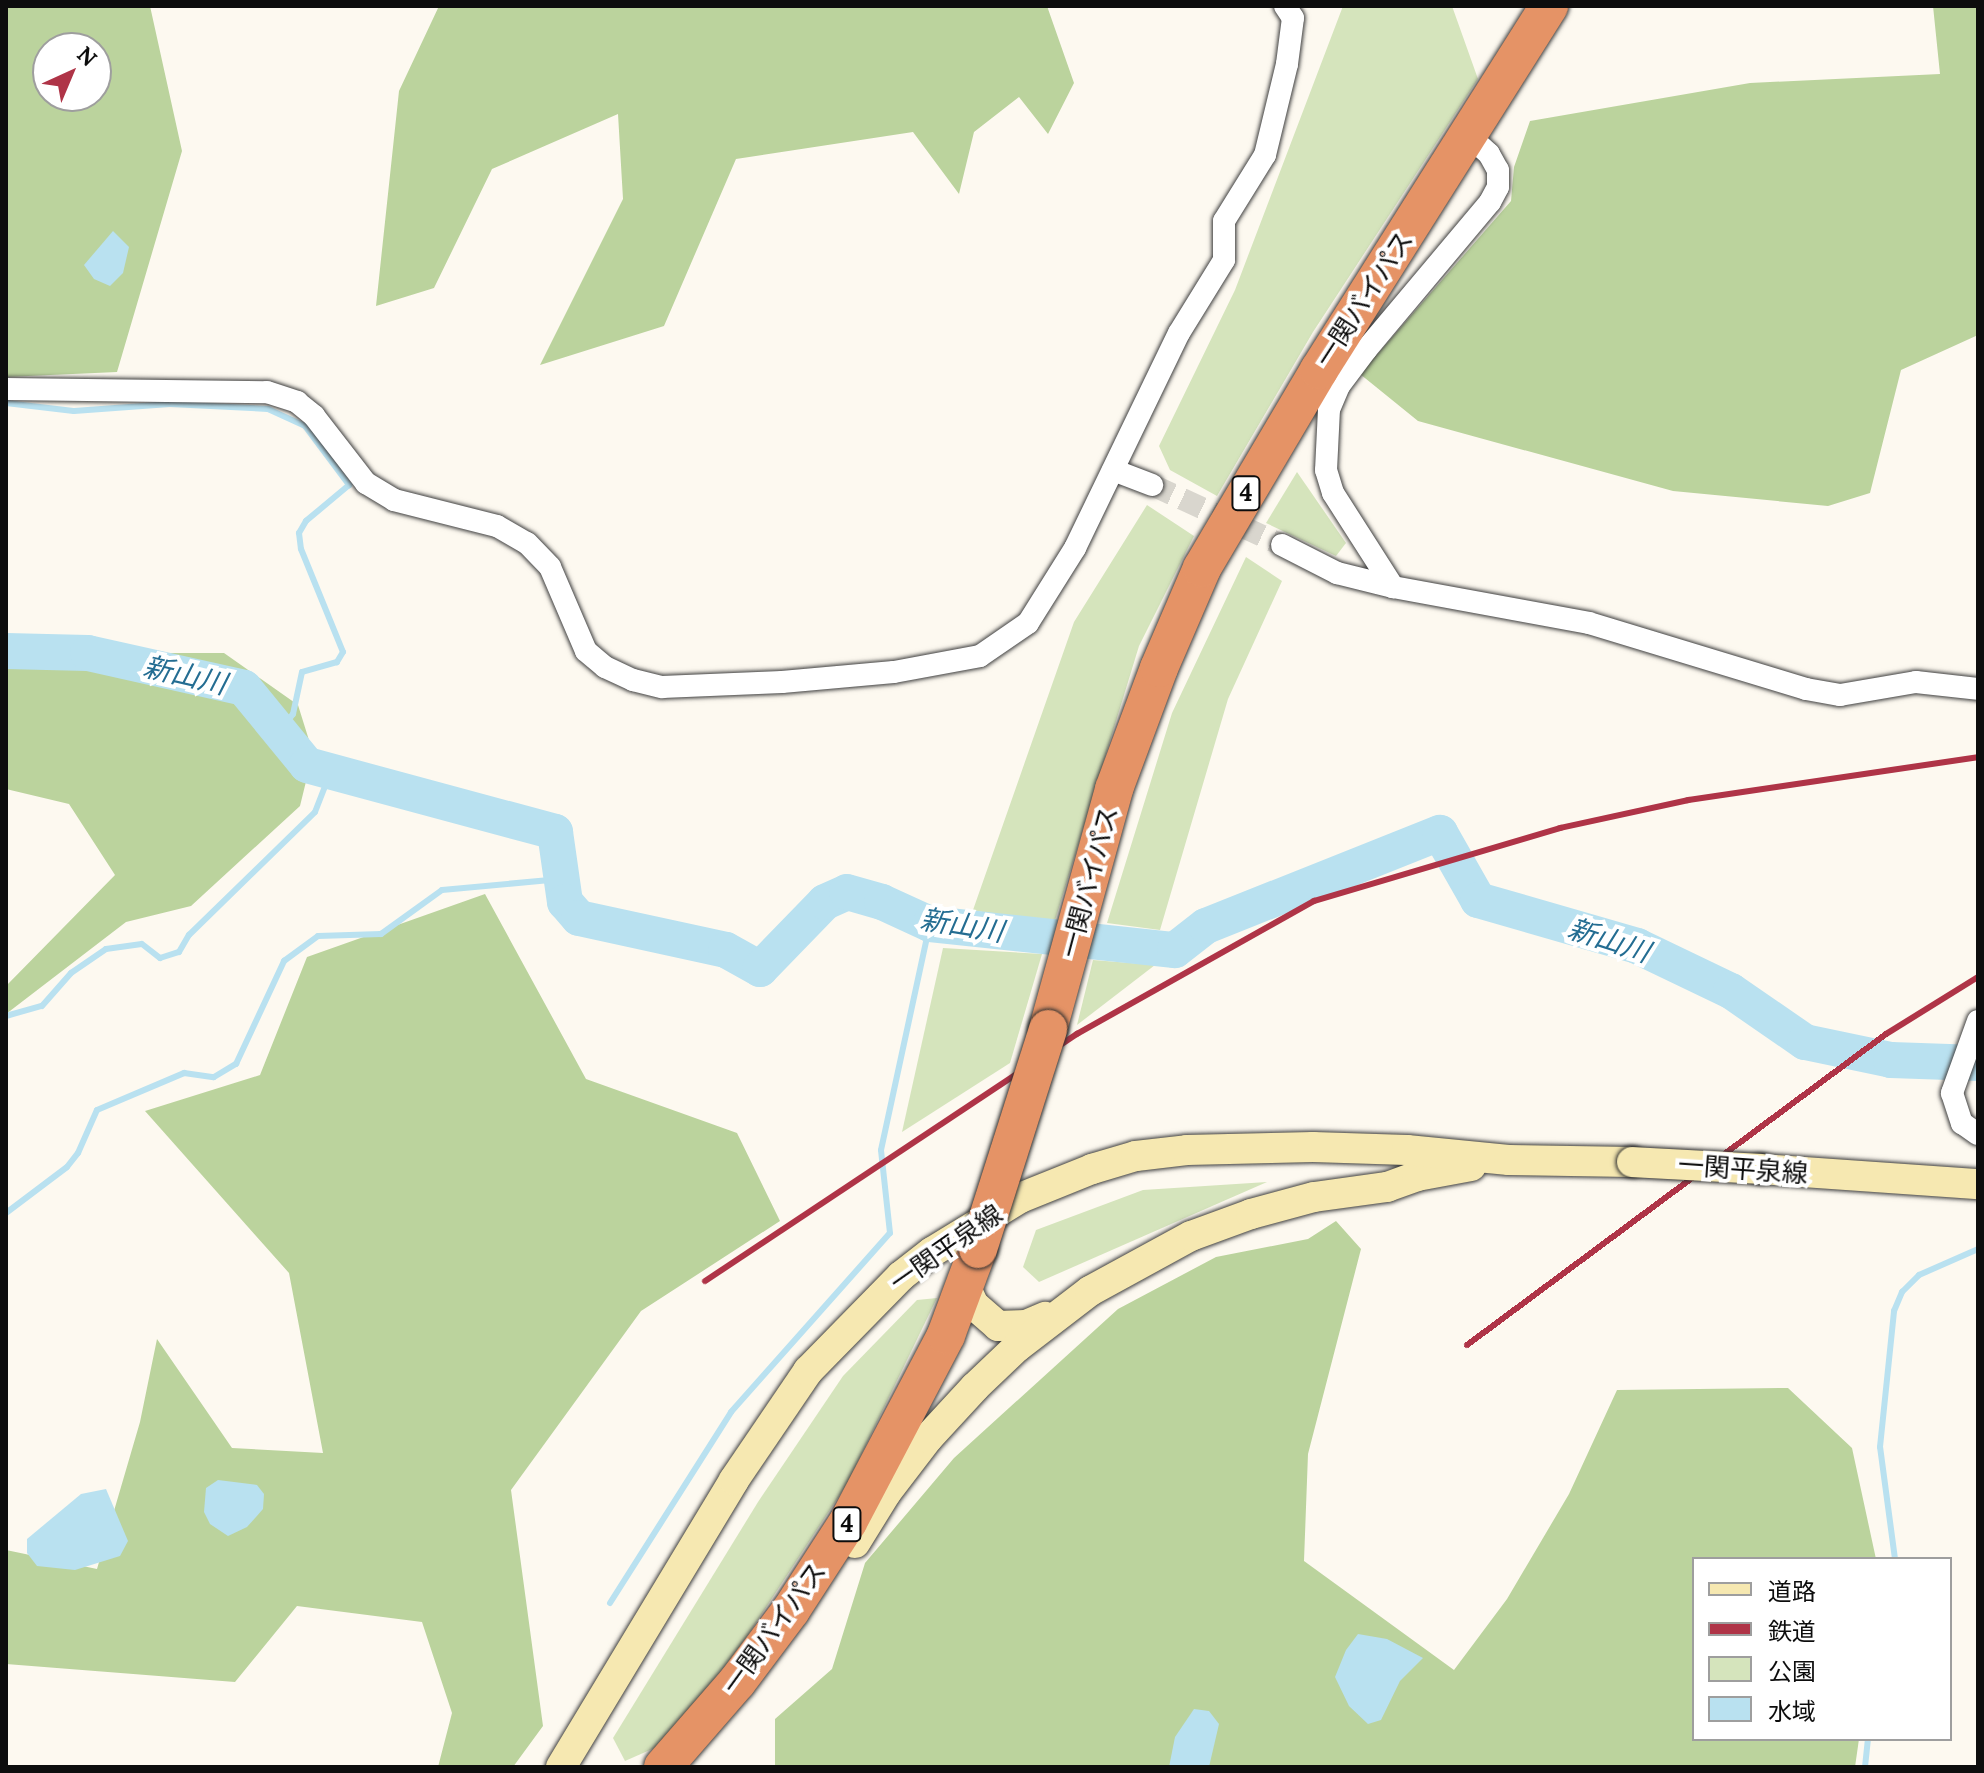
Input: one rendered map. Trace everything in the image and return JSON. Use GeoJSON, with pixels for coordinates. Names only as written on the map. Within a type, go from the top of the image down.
{"type":"FeatureCollection","features":[{"type":"Feature","properties":{"kind":"highway","name":"一関バイパス"},"geometry":{"type":"LineString","coordinates":[[663,1767],[737,1682],[791,1610],[848,1522],[946,1335],[978,1249],[1048,1029],[1114,789],[1159,668],[1202,568],[1319,370],[1549,6]]}},
{"type":"Feature","properties":{"kind":"main road","name":"一関平泉線"},"geometry":{"type":"LineString","coordinates":[[566,1762],[781,1407],[808,1371],[870,1303],[932,1252],[1020,1198],[1092,1169],[1136,1156],[1187,1150],[1313,1147],[1407,1150],[1509,1160],[1761,1169],[1978,1184]]}},
{"type":"Feature","properties":{"kind":"main road","name":"一関平泉線"},"geometry":{"type":"LineString","coordinates":[[737,1682],[799,1622],[886,1493],[928,1438],[1017,1347],[1061,1310],[1133,1265],[1191,1236],[1251,1214],[1314,1197],[1387,1187],[1417,1176],[1509,1160]]}},
{"type":"Feature","properties":{"kind":"main road","name":"一関平泉線"},"geometry":{"type":"LineString","coordinates":[[965,1286],[974,1305],[998,1326],[1026,1325],[1061,1310]]}},
{"type":"Feature","properties":{"kind":"street"},"geometry":{"type":"LineString","coordinates":[[6,389],[267,392],[297,402],[314,416],[366,483],[394,500],[497,526],[527,543],[550,567],[586,651],[605,667],[633,680],[662,687],[782,682],[894,672],[980,656],[1028,623],[1075,548],[1179,333],[1224,260],[1224,221],[1265,155],[1291,33],[1293,18],[1285,6]]}},
{"type":"Feature","properties":{"kind":"street"},"geometry":{"type":"LineString","coordinates":[[1393,587],[1333,493],[1326,470],[1329,409],[1339,386],[1366,350],[1490,202],[1498,187],[1498,170],[1489,154],[1468,135]]}},
{"type":"Feature","properties":{"kind":"street"},"geometry":{"type":"LineString","coordinates":[[1113,470],[1152,485]]}},
{"type":"Feature","properties":{"kind":"street"},"geometry":{"type":"LineString","coordinates":[[1282,545],[1337,573],[1393,587],[1589,623],[1806,689],[1840,695],[1916,682],[1978,689]]}},
{"type":"Feature","properties":{"kind":"street"},"geometry":{"type":"LineString","coordinates":[[1978,1021],[1952,1093],[1962,1123],[1978,1134]]}},
{"type":"Feature","properties":{"kind":"green space"},"geometry":{"type":"Polygon","coordinates":[[[6,6],[150,6],[182,151],[117,372],[6,377],[6,6]]]}},
{"type":"Feature","properties":{"kind":"green space"},"geometry":{"type":"Polygon","coordinates":[[[439,6],[1047,6],[1074,83],[1048,134],[1019,97],[974,132],[959,194],[913,132],[736,159],[664,326],[540,365],[623,199],[618,114],[492,169],[434,288],[376,306],[399,91],[439,6]]]}},
{"type":"Feature","properties":{"kind":"green space"},"geometry":{"type":"Polygon","coordinates":[[[1343,6],[1452,6],[1478,79],[1313,332],[1217,496],[1170,470],[1159,446],[1235,290],[1343,6]]]}},
{"type":"Feature","properties":{"kind":"green space"},"geometry":{"type":"Polygon","coordinates":[[[1933,6],[1978,6],[1978,335],[1901,370],[1870,493],[1828,506],[1673,491],[1418,421],[1360,374],[1511,201],[1514,167],[1530,121],[1750,83],[1940,74],[1933,6]]]}},
{"type":"Feature","properties":{"kind":"green space"},"geometry":{"type":"Polygon","coordinates":[[[1297,472],[1346,543],[1336,556],[1266,523],[1297,472]]]}},
{"type":"Feature","properties":{"kind":"green space"},"geometry":{"type":"Polygon","coordinates":[[[1147,505],[1194,536],[1139,646],[1053,927],[973,910],[1074,622],[1147,505]]]}},
{"type":"Feature","properties":{"kind":"green space"},"geometry":{"type":"Polygon","coordinates":[[[1246,557],[1282,581],[1228,699],[1160,930],[1107,923],[1172,713],[1246,557]]]}},
{"type":"Feature","properties":{"kind":"green space"},"geometry":{"type":"Polygon","coordinates":[[[156,653],[224,653],[298,705],[313,753],[300,806],[191,906],[126,922],[6,1014],[6,986],[115,875],[69,804],[6,789],[6,655],[81,663],[156,653]]]}},
{"type":"Feature","properties":{"kind":"green space"},"geometry":{"type":"Polygon","coordinates":[[[485,894],[586,1079],[737,1133],[780,1221],[641,1311],[511,1490],[543,1726],[513,1767],[438,1767],[452,1713],[422,1622],[297,1606],[235,1682],[6,1664],[6,1550],[97,1569],[140,1422],[157,1339],[232,1448],[323,1453],[289,1273],[145,1111],[260,1075],[307,957],[485,894]]]}},
{"type":"Feature","properties":{"kind":"green space"},"geometry":{"type":"Polygon","coordinates":[[[943,948],[1042,954],[1010,1063],[902,1132],[943,948]]]}},
{"type":"Feature","properties":{"kind":"green space"},"geometry":{"type":"Polygon","coordinates":[[[1093,960],[1155,965],[1077,1025],[1093,960]]]}},
{"type":"Feature","properties":{"kind":"green space"},"geometry":{"type":"Polygon","coordinates":[[[1267,1182],[1039,1282],[1023,1267],[1036,1230],[1143,1190],[1267,1182]]]}},
{"type":"Feature","properties":{"kind":"green space"},"geometry":{"type":"Polygon","coordinates":[[[1336,1221],[1361,1249],[1308,1454],[1304,1561],[1454,1670],[1507,1599],[1569,1494],[1617,1390],[1788,1388],[1852,1448],[1876,1557],[1692,1557],[1692,1741],[1859,1741],[1855,1767],[775,1767],[775,1719],[832,1669],[865,1563],[954,1458],[1118,1309],[1216,1257],[1308,1239],[1336,1221]]]}},
{"type":"Feature","properties":{"kind":"green space"},"geometry":{"type":"Polygon","coordinates":[[[937,1298],[847,1484],[738,1650],[659,1746],[625,1761],[613,1738],[758,1502],[843,1376],[917,1300],[937,1298]]]}},
{"type":"Feature","properties":{"kind":"water"},"geometry":{"type":"Polygon","coordinates":[[[113,231],[129,247],[123,273],[110,286],[94,279],[84,265],[113,231]]]}},
{"type":"Feature","properties":{"kind":"water"},"geometry":{"type":"Polygon","coordinates":[[[218,1480],[257,1485],[264,1494],[263,1509],[247,1527],[228,1536],[210,1524],[204,1512],[206,1488],[218,1480]]]}},
{"type":"Feature","properties":{"kind":"water"},"geometry":{"type":"Polygon","coordinates":[[[106,1489],[128,1541],[120,1556],[75,1570],[37,1566],[27,1553],[27,1539],[81,1494],[106,1489]]]}},
{"type":"Feature","properties":{"kind":"water"},"geometry":{"type":"Polygon","coordinates":[[[1358,1634],[1387,1639],[1423,1658],[1400,1681],[1381,1720],[1368,1724],[1349,1706],[1335,1677],[1346,1650],[1358,1634]]]}},
{"type":"Feature","properties":{"kind":"water"},"geometry":{"type":"Polygon","coordinates":[[[1194,1709],[1209,1711],[1219,1724],[1209,1767],[1169,1767],[1175,1737],[1194,1709]]]}},
{"type":"Feature","properties":{"kind":"waterway"},"geometry":{"type":"LineString","coordinates":[[6,403],[74,411],[170,404],[268,409],[305,426],[349,485],[306,521],[299,533],[301,549],[343,652],[337,662],[302,672],[293,714],[279,731]]}},
{"type":"Feature","properties":{"kind":"waterway","name":"新山川"},"geometry":{"type":"LineString","coordinates":[[6,651],[88,653],[244,688],[307,765],[555,832],[565,902],[579,918],[726,950],[760,969],[825,902],[847,892],[882,902],[930,924],[1175,950],[1206,926],[1440,833],[1478,900],[1637,946],[1731,991],[1805,1042],[1891,1060],[1978,1063]]}},
{"type":"Feature","properties":{"kind":"waterway"},"geometry":{"type":"LineString","coordinates":[[6,1016],[42,1006],[71,973],[106,949],[142,944],[160,958],[179,952],[189,935],[315,812],[331,771]]}},
{"type":"Feature","properties":{"kind":"waterway"},"geometry":{"type":"LineString","coordinates":[[6,1213],[67,1167],[78,1153],[97,1110],[184,1073],[214,1077],[236,1064],[284,961],[318,936],[381,934],[442,890],[560,879]]}},
{"type":"Feature","properties":{"kind":"waterway"},"geometry":{"type":"LineString","coordinates":[[610,1603],[731,1412],[890,1233],[881,1150],[930,924]]}},
{"type":"Feature","properties":{"kind":"waterway"},"geometry":{"type":"LineString","coordinates":[[1895,1557],[1880,1447],[1894,1311],[1902,1292],[1919,1275],[1978,1249]]}},
{"type":"Feature","properties":{"kind":"waterway"},"geometry":{"type":"LineString","coordinates":[[1865,1767],[1868,1741]]}},
{"type":"Feature","properties":{"kind":"tunnel"},"geometry":{"type":"LineString","coordinates":[[1152,485],[1282,545]]}},
{"type":"Feature","properties":{"kind":"railway"},"geometry":{"type":"LineString","coordinates":[[705,1281],[1077,1034],[1314,901],[1560,828],[1688,800],[1978,757]]}},
{"type":"Feature","properties":{"kind":"railway"},"geometry":{"type":"LineString","coordinates":[[1467,1345],[1886,1034],[1978,977]]}}]}
